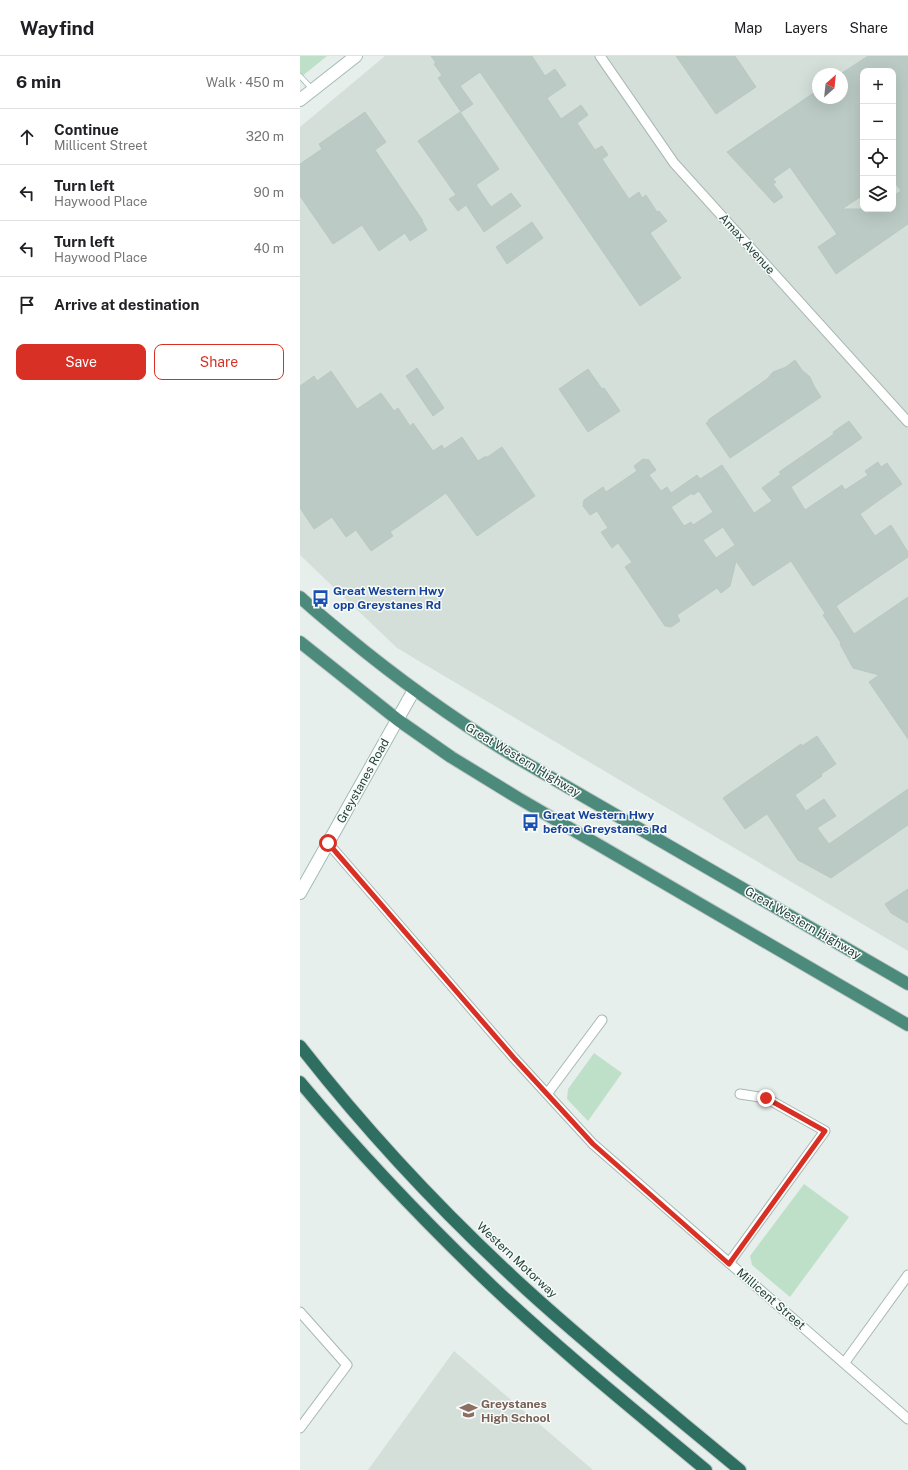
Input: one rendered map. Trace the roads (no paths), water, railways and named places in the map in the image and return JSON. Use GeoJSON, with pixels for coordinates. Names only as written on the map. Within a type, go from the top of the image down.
{"type":"FeatureCollection","features":[{"type":"Feature","properties":{"kind":"highway","name":"Great Western Highway"},"geometry":{"type":"LineString","coordinates":[[300,597],[359,647],[414,690],[463,724],[512,755],[908,984]]}},
{"type":"Feature","properties":{"kind":"highway"},"geometry":{"type":"LineString","coordinates":[[300,642],[398,720],[451,757],[518,798],[908,1024]]}},
{"type":"Feature","properties":{"kind":"highway","name":"Western Motorway"},"geometry":{"type":"LineString","coordinates":[[300,1046],[368,1127],[424,1188],[463,1229],[524,1288],[740,1470]]}},
{"type":"Feature","properties":{"kind":"highway"},"geometry":{"type":"LineString","coordinates":[[300,1082],[376,1169],[424,1220],[493,1287],[550,1338],[706,1470]]}},
{"type":"Feature","properties":{"kind":"main road"},"geometry":{"type":"LineString","coordinates":[[300,100],[356,56]]}},
{"type":"Feature","properties":{"kind":"main road","name":"Greystanes Road"},"geometry":{"type":"LineString","coordinates":[[300,892],[414,690]]}},
{"type":"Feature","properties":{"kind":"street","name":"Amax Avenue"},"geometry":{"type":"LineString","coordinates":[[600,56],[674,163],[908,422]]}},
{"type":"Feature","properties":{"kind":"street","name":"Millicent Street"},"geometry":{"type":"LineString","coordinates":[[328,843],[547,1094],[593,1144],[729,1264],[845,1362],[908,1419]]}},
{"type":"Feature","properties":{"kind":"street"},"geometry":{"type":"LineString","coordinates":[[547,1094],[602,1020]]}},
{"type":"Feature","properties":{"kind":"street"},"geometry":{"type":"LineString","coordinates":[[729,1264],[825,1131],[766,1098],[740,1094]]}},
{"type":"Feature","properties":{"kind":"street"},"geometry":{"type":"LineString","coordinates":[[845,1362],[908,1275]]}},
{"type":"Feature","properties":{"kind":"street"},"geometry":{"type":"LineString","coordinates":[[300,1312],[347,1364],[300,1428]]}},
{"type":"Feature","properties":{"kind":"lane"},"geometry":{"type":"LineString","coordinates":[[300,76],[313,90]]}},
{"type":"Feature","properties":{"kind":"place","name":"Great Western Hwy opp Greystanes Rd"},"geometry":{"type":"Point","coordinates":[320,598]}},
{"type":"Feature","properties":{"kind":"place","name":"Great Western Hwy before Greystanes Rd"},"geometry":{"type":"Point","coordinates":[530,822]}},
{"type":"Feature","properties":{"kind":"place","name":"Greystanes High School"},"geometry":{"type":"Point","coordinates":[468,1411]}}]}
